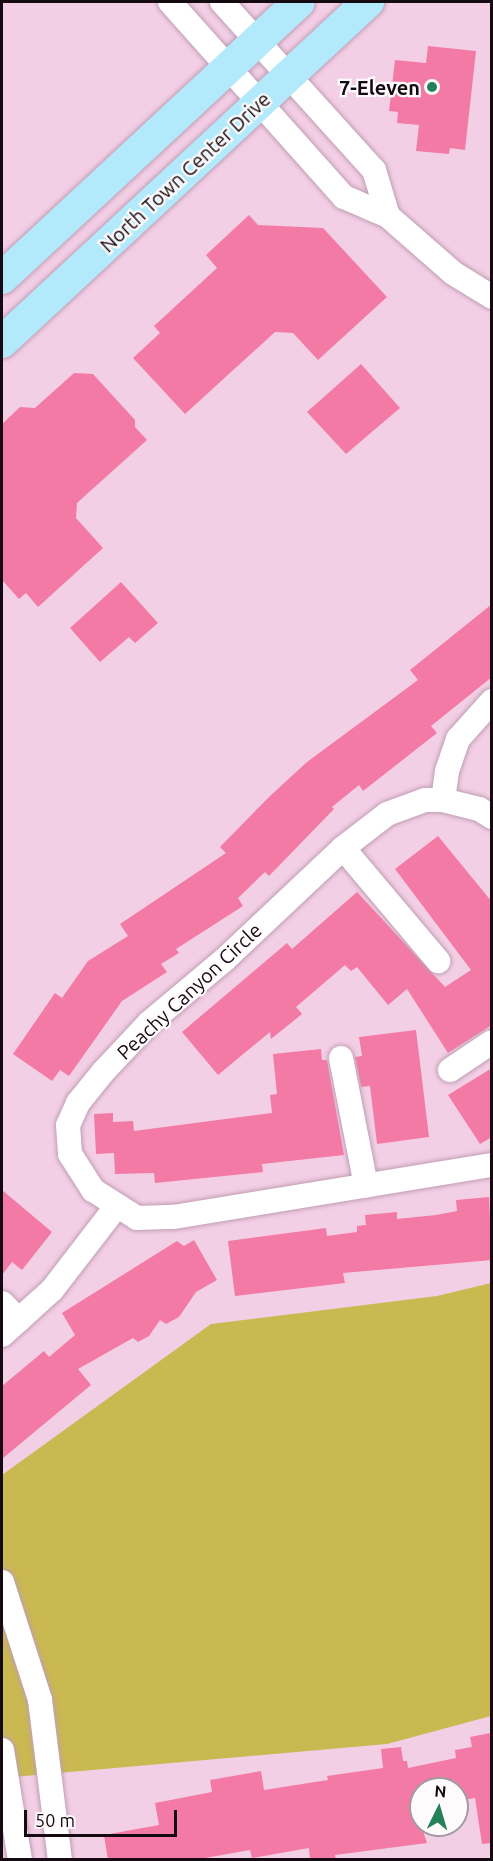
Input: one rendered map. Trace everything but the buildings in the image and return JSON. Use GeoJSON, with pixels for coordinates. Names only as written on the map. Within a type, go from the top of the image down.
{"type":"FeatureCollection","features":[{"type":"Feature","properties":{"kind":"main road"},"geometry":{"type":"LineString","coordinates":[[2,278],[299,2]]}},
{"type":"Feature","properties":{"kind":"main road","name":"North Town Center Drive"},"geometry":{"type":"LineString","coordinates":[[2,342],[368,2]]}},
{"type":"Feature","properties":{"kind":"street"},"geometry":{"type":"LineString","coordinates":[[171,2],[230,65],[259,103],[344,197],[388,216],[453,273],[492,297]]}},
{"type":"Feature","properties":{"kind":"street"},"geometry":{"type":"LineString","coordinates":[[222,2],[258,39],[287,77],[374,170],[388,216]]}},
{"type":"Feature","properties":{"kind":"street"},"geometry":{"type":"LineString","coordinates":[[443,800],[447,771],[458,740],[492,701]]}},
{"type":"Feature","properties":{"kind":"street","name":"Peachy Canyon Circle"},"geometry":{"type":"LineString","coordinates":[[492,817],[479,809],[443,800],[425,800],[387,814],[343,848],[224,960],[149,1023],[78,1104],[68,1125],[70,1154],[93,1190],[116,1208],[137,1218],[174,1217],[492,1165]]}},
{"type":"Feature","properties":{"kind":"street"},"geometry":{"type":"LineString","coordinates":[[343,848],[438,961]]}},
{"type":"Feature","properties":{"kind":"street"},"geometry":{"type":"LineString","coordinates":[[450,1070],[492,1042]]}},
{"type":"Feature","properties":{"kind":"street"},"geometry":{"type":"LineString","coordinates":[[341,1058],[366,1186]]}},
{"type":"Feature","properties":{"kind":"street"},"geometry":{"type":"LineString","coordinates":[[2,1303],[10,1328],[52,1290],[116,1208]]}},
{"type":"Feature","properties":{"kind":"street"},"geometry":{"type":"LineString","coordinates":[[2,1582],[40,1700],[60,1860]]}},
{"type":"Feature","properties":{"kind":"street"},"geometry":{"type":"LineString","coordinates":[[2,1750],[20,1860]]}},
{"type":"Feature","properties":{"kind":"shaded area"},"geometry":{"type":"Polygon","coordinates":[[[491,1283],[491,1716],[387,1744],[2,1778],[2,1475],[211,1324],[437,1296],[491,1283]]]}},
{"type":"Feature","properties":{"kind":"place","name":"7-Eleven"},"geometry":{"type":"Point","coordinates":[432,87]}}]}
